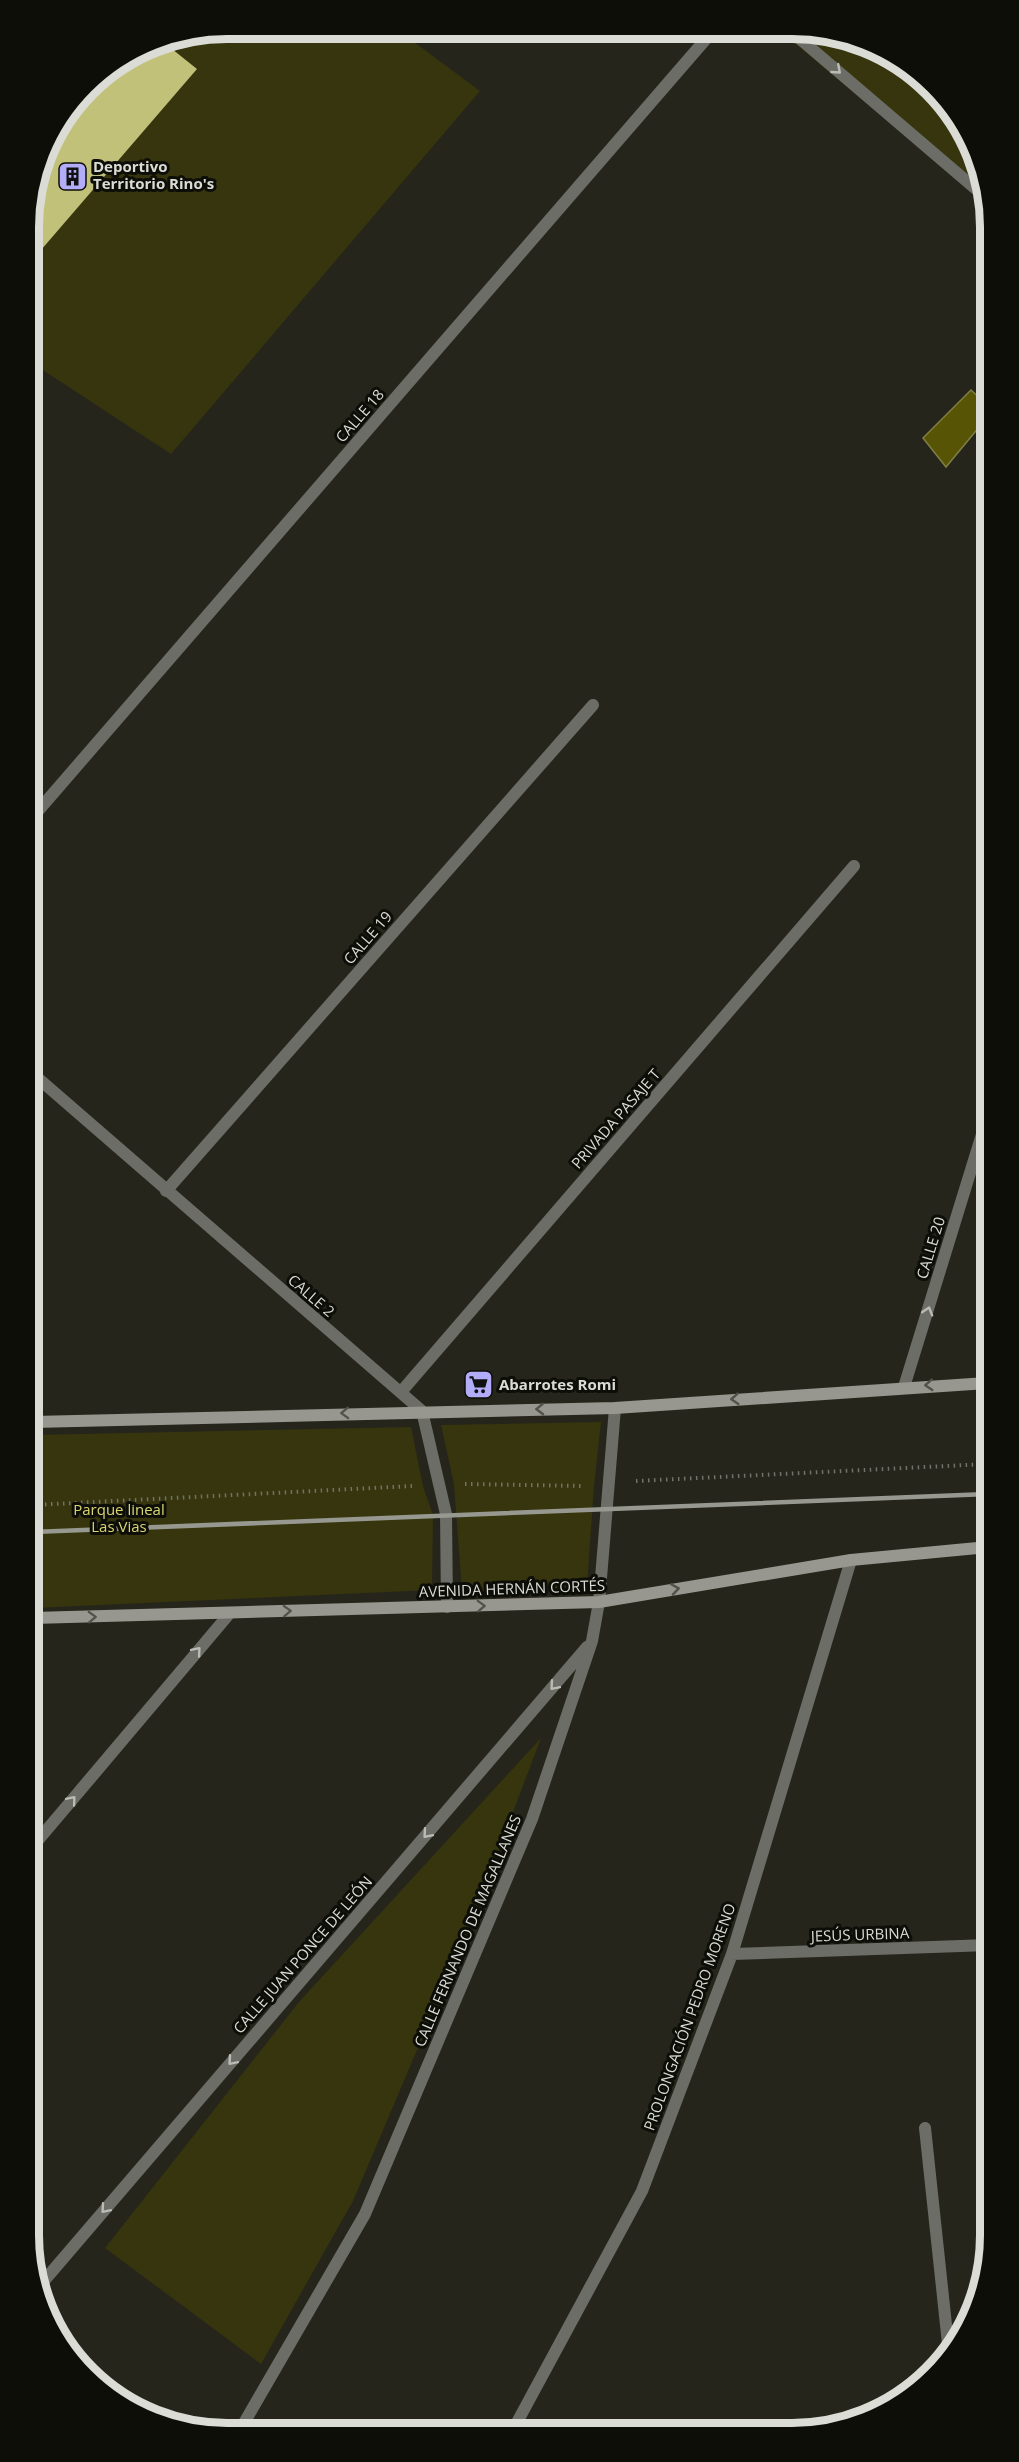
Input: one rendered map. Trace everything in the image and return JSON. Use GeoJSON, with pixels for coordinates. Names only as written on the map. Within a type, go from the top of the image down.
{"type":"FeatureCollection","features":[{"type":"Feature","properties":{"kind":"main road"},"geometry":{"type":"LineString","coordinates":[[39,1422],[615,1408],[980,1383]]}},
{"type":"Feature","properties":{"kind":"main road","name":"AVENIDA HERNÁN CORTÉS"},"geometry":{"type":"LineString","coordinates":[[39,1618],[599,1602],[851,1560],[980,1548]]}},
{"type":"Feature","properties":{"kind":"street","name":"CALLE 18"},"geometry":{"type":"LineString","coordinates":[[39,810],[706,39]]}},
{"type":"Feature","properties":{"kind":"street"},"geometry":{"type":"LineString","coordinates":[[801,40],[976,189]]}},
{"type":"Feature","properties":{"kind":"street","name":"CALLE 19"},"geometry":{"type":"LineString","coordinates":[[166,1191],[593,705]]}},
{"type":"Feature","properties":{"kind":"street","name":"PRIVADA PASAJE T"},"geometry":{"type":"LineString","coordinates":[[401,1392],[854,866]]}},
{"type":"Feature","properties":{"kind":"street","name":"CALLE 2"},"geometry":{"type":"LineString","coordinates":[[39,1084],[422,1411]]}},
{"type":"Feature","properties":{"kind":"street","name":"CALLE 20"},"geometry":{"type":"LineString","coordinates":[[904,1387],[980,1141]]}},
{"type":"Feature","properties":{"kind":"street","name":"CALLE FERNANDO DE MAGALLANES"},"geometry":{"type":"LineString","coordinates":[[244,2423],[364,2214],[532,1819],[592,1641],[599,1602],[615,1408]]}},
{"type":"Feature","properties":{"kind":"street"},"geometry":{"type":"LineString","coordinates":[[422,1411],[446,1514],[447,1607]]}},
{"type":"Feature","properties":{"kind":"street","name":"PROLONGACIÓN PEDRO MORENO"},"geometry":{"type":"LineString","coordinates":[[517,2423],[642,2191],[732,1954],[851,1560]]}},
{"type":"Feature","properties":{"kind":"street"},"geometry":{"type":"LineString","coordinates":[[39,1839],[230,1613]]}},
{"type":"Feature","properties":{"kind":"street","name":"CALLE JUAN PONCE DE LEÓN"},"geometry":{"type":"LineString","coordinates":[[44,2280],[592,1641]]}},
{"type":"Feature","properties":{"kind":"street","name":"JESÚS URBINA"},"geometry":{"type":"LineString","coordinates":[[732,1954],[980,1945]]}},
{"type":"Feature","properties":{"kind":"street"},"geometry":{"type":"LineString","coordinates":[[925,2128],[948,2340]]}},
{"type":"Feature","properties":{"kind":"path"},"geometry":{"type":"LineString","coordinates":[[39,1505],[439,1485],[594,1486],[609,1483],[980,1464]]}},
{"type":"Feature","properties":{"kind":"green space"},"geometry":{"type":"Polygon","coordinates":[[[215,39],[410,39],[480,91],[171,454],[39,368],[39,252],[197,69],[169,48],[215,39]]]}},
{"type":"Feature","properties":{"kind":"green space"},"geometry":{"type":"Polygon","coordinates":[[[789,39],[829,43],[852,49],[875,58],[916,86],[941,113],[955,133],[966,155],[977,195],[789,39]]]}},
{"type":"Feature","properties":{"kind":"green space"},"geometry":{"type":"Polygon","coordinates":[[[601,1422],[587,1587],[462,1592],[454,1484],[441,1425],[601,1422]]]}},
{"type":"Feature","properties":{"kind":"green space","name":"Parque lineal Las Vias"},"geometry":{"type":"Polygon","coordinates":[[[411,1427],[423,1486],[433,1515],[432,1590],[39,1608],[39,1435],[411,1427]]]}},
{"type":"Feature","properties":{"kind":"green space"},"geometry":{"type":"Polygon","coordinates":[[[541,1738],[473,1918],[353,2201],[261,2364],[105,2248],[299,2002],[541,1738]]]}},
{"type":"Feature","properties":{"kind":"shaded area"},"geometry":{"type":"Polygon","coordinates":[[[971,390],[980,398],[980,426],[946,467],[923,438],[971,390]]]}},
{"type":"Feature","properties":{"kind":"building","name":"Deportivo Territorio Rino's"},"geometry":{"type":"Polygon","coordinates":[[[170,48],[197,69],[39,252],[39,215],[45,178],[64,133],[86,103],[103,86],[133,64],[170,48]]]}},
{"type":"Feature","properties":{"kind":"railway"},"geometry":{"type":"LineString","coordinates":[[39,1532],[980,1494]]}},
{"type":"Feature","properties":{"kind":"place","name":"Deportivo Territorio Rino's"},"geometry":{"type":"Point","coordinates":[72,176]}},
{"type":"Feature","properties":{"kind":"place","name":"Abarrotes Romi"},"geometry":{"type":"Point","coordinates":[478,1385]}}]}
